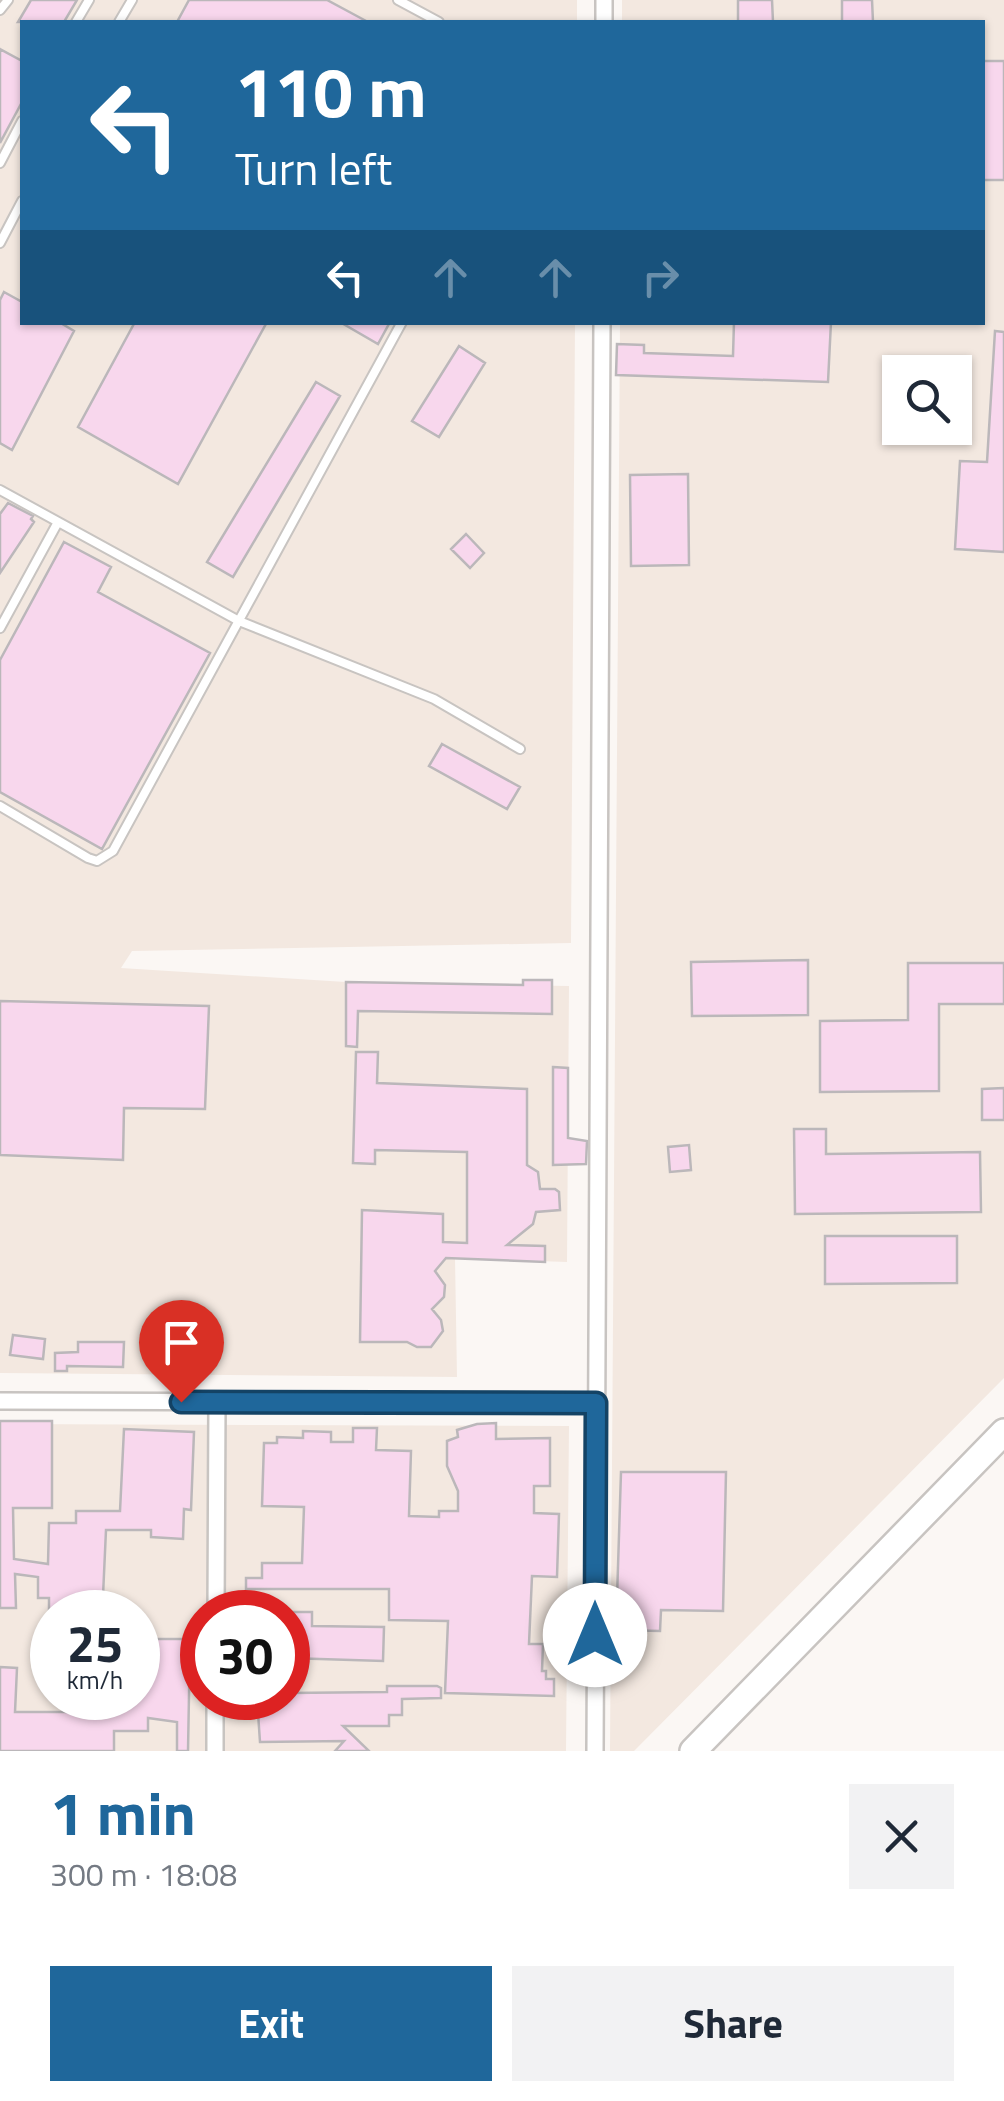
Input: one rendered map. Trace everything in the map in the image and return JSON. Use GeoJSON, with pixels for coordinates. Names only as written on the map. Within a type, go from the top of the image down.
{"type":"FeatureCollection","features":[{"type":"Feature","properties":{"kind":"main road"},"geometry":{"type":"LineString","coordinates":[[693,1751],[1004,1432]]}},
{"type":"Feature","properties":{"kind":"street"},"geometry":{"type":"LineString","coordinates":[[594,1751],[602,325]]}},
{"type":"Feature","properties":{"kind":"street"},"geometry":{"type":"LineString","coordinates":[[0,1401],[596,1403]]}},
{"type":"Feature","properties":{"kind":"street"},"geometry":{"type":"LineString","coordinates":[[216,1590],[217,1402]]}},
{"type":"Feature","properties":{"kind":"street"},"geometry":{"type":"LineString","coordinates":[[215,1720],[215,1751]]}},
{"type":"Feature","properties":{"kind":"lane"},"geometry":{"type":"LineString","coordinates":[[0,10],[8,0]]}},
{"type":"Feature","properties":{"kind":"lane"},"geometry":{"type":"LineString","coordinates":[[398,0],[435,20]]}},
{"type":"Feature","properties":{"kind":"lane"},"geometry":{"type":"LineString","coordinates":[[0,163],[20,126]]}},
{"type":"Feature","properties":{"kind":"lane"},"geometry":{"type":"LineString","coordinates":[[0,243],[20,206]]}},
{"type":"Feature","properties":{"kind":"lane"},"geometry":{"type":"LineString","coordinates":[[0,806],[88,858],[106,858],[400,325]]}},
{"type":"Feature","properties":{"kind":"lane"},"geometry":{"type":"LineString","coordinates":[[0,490],[238,621],[434,699],[520,749]]}},
{"type":"Feature","properties":{"kind":"lane"},"geometry":{"type":"LineString","coordinates":[[0,628],[58,522]]}},
{"type":"Feature","properties":{"kind":"lane"},"geometry":{"type":"LineString","coordinates":[[0,603],[10,608]]}},
{"type":"Feature","properties":{"kind":"shaded area"},"geometry":{"type":"Polygon","coordinates":[[[0,0],[577,0],[577,20],[20,20],[20,325],[575,325],[571,943],[132,951],[121,968],[346,982],[569,986],[567,1262],[455,1258],[457,1377],[0,1373],[0,0]]]}},
{"type":"Feature","properties":{"kind":"shaded area"},"geometry":{"type":"Polygon","coordinates":[[[622,0],[1004,0],[1004,1378],[634,1751],[610,1751],[620,325],[985,325],[985,20],[622,20],[622,0]]]}},
{"type":"Feature","properties":{"kind":"shaded area"},"geometry":{"type":"Polygon","coordinates":[[[0,1424],[569,1426],[566,1751],[0,1751],[0,1424]]]}},
{"type":"Feature","properties":{"kind":"building"},"geometry":{"type":"Polygon","coordinates":[[[31,0],[77,0],[65,20],[18,22],[31,0]]]}},
{"type":"Feature","properties":{"kind":"building"},"geometry":{"type":"Polygon","coordinates":[[[189,0],[327,0],[364,20],[178,20],[189,0]]]}},
{"type":"Feature","properties":{"kind":"building"},"geometry":{"type":"Polygon","coordinates":[[[738,0],[772,0],[773,20],[738,20],[738,0]]]}},
{"type":"Feature","properties":{"kind":"building"},"geometry":{"type":"Polygon","coordinates":[[[842,0],[872,0],[873,20],[842,20],[842,0]]]}},
{"type":"Feature","properties":{"kind":"building"},"geometry":{"type":"Polygon","coordinates":[[[0,49],[20,60],[20,106],[0,143],[0,49]]]}},
{"type":"Feature","properties":{"kind":"building"},"geometry":{"type":"Polygon","coordinates":[[[985,61],[1004,61],[1004,180],[985,180],[985,61]]]}},
{"type":"Feature","properties":{"kind":"building"},"geometry":{"type":"Polygon","coordinates":[[[4,292],[20,301],[20,325],[64,325],[74,331],[12,450],[0,443],[0,300],[4,292]]]}},
{"type":"Feature","properties":{"kind":"building"},"geometry":{"type":"Polygon","coordinates":[[[133,325],[265,325],[178,484],[78,427],[133,325]]]}},
{"type":"Feature","properties":{"kind":"building"},"geometry":{"type":"Polygon","coordinates":[[[345,325],[388,325],[378,344],[345,325]]]}},
{"type":"Feature","properties":{"kind":"building"},"geometry":{"type":"Polygon","coordinates":[[[734,325],[831,325],[828,382],[616,375],[617,344],[644,345],[644,353],[733,356],[734,325]]]}},
{"type":"Feature","properties":{"kind":"building"},"geometry":{"type":"Polygon","coordinates":[[[995,331],[1004,332],[1004,552],[955,549],[960,461],[987,462],[995,331]]]}},
{"type":"Feature","properties":{"kind":"building"},"geometry":{"type":"Polygon","coordinates":[[[459,346],[485,363],[439,437],[412,421],[459,346]]]}},
{"type":"Feature","properties":{"kind":"building"},"geometry":{"type":"Polygon","coordinates":[[[316,382],[340,396],[233,577],[207,562],[316,382]]]}},
{"type":"Feature","properties":{"kind":"building"},"geometry":{"type":"Polygon","coordinates":[[[688,474],[689,565],[631,566],[630,475],[688,474]]]}},
{"type":"Feature","properties":{"kind":"building"},"geometry":{"type":"Polygon","coordinates":[[[8,503],[33,516],[34,522],[0,573],[0,514],[8,503]]]}},
{"type":"Feature","properties":{"kind":"building"},"geometry":{"type":"Polygon","coordinates":[[[466,534],[484,553],[470,568],[451,549],[466,534]]]}},
{"type":"Feature","properties":{"kind":"building"},"geometry":{"type":"Polygon","coordinates":[[[64,542],[111,567],[98,592],[210,653],[102,849],[0,792],[0,660],[64,542]]]}},
{"type":"Feature","properties":{"kind":"building"},"geometry":{"type":"Polygon","coordinates":[[[442,744],[520,787],[507,809],[429,766],[442,744]]]}},
{"type":"Feature","properties":{"kind":"building"},"geometry":{"type":"Polygon","coordinates":[[[808,960],[808,1015],[692,1016],[691,962],[808,960]]]}},
{"type":"Feature","properties":{"kind":"building"},"geometry":{"type":"Polygon","coordinates":[[[908,963],[1004,963],[1004,1004],[939,1004],[939,1091],[820,1092],[820,1021],[908,1020],[908,963]]]}},
{"type":"Feature","properties":{"kind":"building"},"geometry":{"type":"Polygon","coordinates":[[[523,980],[552,980],[552,1014],[358,1011],[357,1047],[346,1046],[346,982],[523,985],[523,980]]]}},
{"type":"Feature","properties":{"kind":"building"},"geometry":{"type":"Polygon","coordinates":[[[0,1001],[209,1006],[205,1109],[124,1108],[123,1160],[0,1155],[0,1001]]]}},
{"type":"Feature","properties":{"kind":"building"},"geometry":{"type":"Polygon","coordinates":[[[356,1052],[378,1052],[377,1083],[527,1089],[527,1165],[538,1172],[540,1189],[559,1192],[560,1210],[536,1212],[533,1224],[507,1245],[545,1246],[545,1262],[446,1258],[435,1271],[445,1285],[444,1297],[432,1309],[441,1320],[443,1331],[431,1347],[407,1342],[360,1342],[362,1210],[443,1214],[443,1242],[467,1243],[467,1152],[375,1150],[375,1164],[353,1163],[356,1052]]]}},
{"type":"Feature","properties":{"kind":"building"},"geometry":{"type":"Polygon","coordinates":[[[553,1067],[568,1068],[568,1138],[587,1141],[586,1164],[553,1165],[553,1067]]]}},
{"type":"Feature","properties":{"kind":"building"},"geometry":{"type":"Polygon","coordinates":[[[1004,1088],[1004,1120],[982,1120],[982,1089],[1004,1088]]]}},
{"type":"Feature","properties":{"kind":"building"},"geometry":{"type":"Polygon","coordinates":[[[794,1129],[826,1129],[826,1154],[980,1152],[981,1212],[795,1214],[794,1129]]]}},
{"type":"Feature","properties":{"kind":"building"},"geometry":{"type":"Polygon","coordinates":[[[689,1145],[691,1170],[670,1172],[668,1147],[689,1145]]]}},
{"type":"Feature","properties":{"kind":"building"},"geometry":{"type":"Polygon","coordinates":[[[825,1236],[957,1236],[957,1283],[825,1284],[825,1236]]]}},
{"type":"Feature","properties":{"kind":"building"},"geometry":{"type":"Polygon","coordinates":[[[13,1335],[45,1339],[43,1359],[10,1355],[13,1335]]]}},
{"type":"Feature","properties":{"kind":"building"},"geometry":{"type":"Polygon","coordinates":[[[78,1342],[124,1342],[123,1367],[67,1366],[67,1371],[55,1371],[55,1353],[78,1352],[78,1342]]]}},
{"type":"Feature","properties":{"kind":"building"},"geometry":{"type":"Polygon","coordinates":[[[0,1421],[52,1421],[52,1508],[13,1508],[14,1559],[48,1564],[49,1523],[76,1523],[76,1511],[120,1511],[124,1429],[194,1432],[191,1510],[184,1509],[183,1539],[151,1537],[151,1530],[106,1530],[103,1590],[38,1590],[38,1577],[15,1574],[16,1608],[0,1608],[0,1421]]]}},
{"type":"Feature","properties":{"kind":"building"},"geometry":{"type":"Polygon","coordinates":[[[496,1423],[496,1439],[550,1438],[550,1486],[534,1486],[534,1513],[559,1514],[557,1577],[532,1576],[529,1644],[543,1644],[542,1671],[546,1671],[546,1679],[554,1679],[554,1696],[445,1693],[448,1621],[389,1620],[389,1589],[246,1589],[246,1578],[262,1578],[262,1563],[302,1563],[304,1507],[262,1506],[264,1443],[277,1443],[277,1437],[303,1438],[303,1431],[331,1432],[331,1442],[353,1442],[353,1428],[377,1428],[376,1450],[411,1451],[409,1516],[439,1517],[439,1511],[458,1511],[458,1491],[447,1466],[447,1441],[458,1437],[457,1430],[496,1423]]]}},
{"type":"Feature","properties":{"kind":"building"},"geometry":{"type":"Polygon","coordinates":[[[621,1472],[726,1472],[723,1611],[661,1610],[660,1631],[616,1630],[621,1472]]]}},
{"type":"Feature","properties":{"kind":"building"},"geometry":{"type":"Polygon","coordinates":[[[310,1612],[312,1626],[384,1627],[383,1661],[310,1659],[310,1612]]]}},
{"type":"Feature","properties":{"kind":"building"},"geometry":{"type":"Polygon","coordinates":[[[160,1639],[180,1639],[180,1720],[189,1720],[188,1751],[177,1751],[177,1722],[160,1720],[160,1639]]]}},
{"type":"Feature","properties":{"kind":"building"},"geometry":{"type":"Polygon","coordinates":[[[0,1667],[17,1668],[15,1712],[30,1712],[30,1720],[148,1720],[148,1731],[114,1731],[114,1751],[0,1751],[0,1667]]]}},
{"type":"Feature","properties":{"kind":"building"},"geometry":{"type":"Polygon","coordinates":[[[387,1686],[437,1686],[441,1688],[441,1698],[402,1699],[402,1715],[389,1715],[389,1726],[343,1726],[369,1751],[335,1751],[344,1741],[260,1742],[258,1720],[310,1720],[310,1693],[387,1692],[387,1686]]]}},
{"type":"Feature","properties":{"kind":"route"},"geometry":{"type":"LineString","coordinates":[[181,1402],[596,1403],[595,1635]]}}]}
